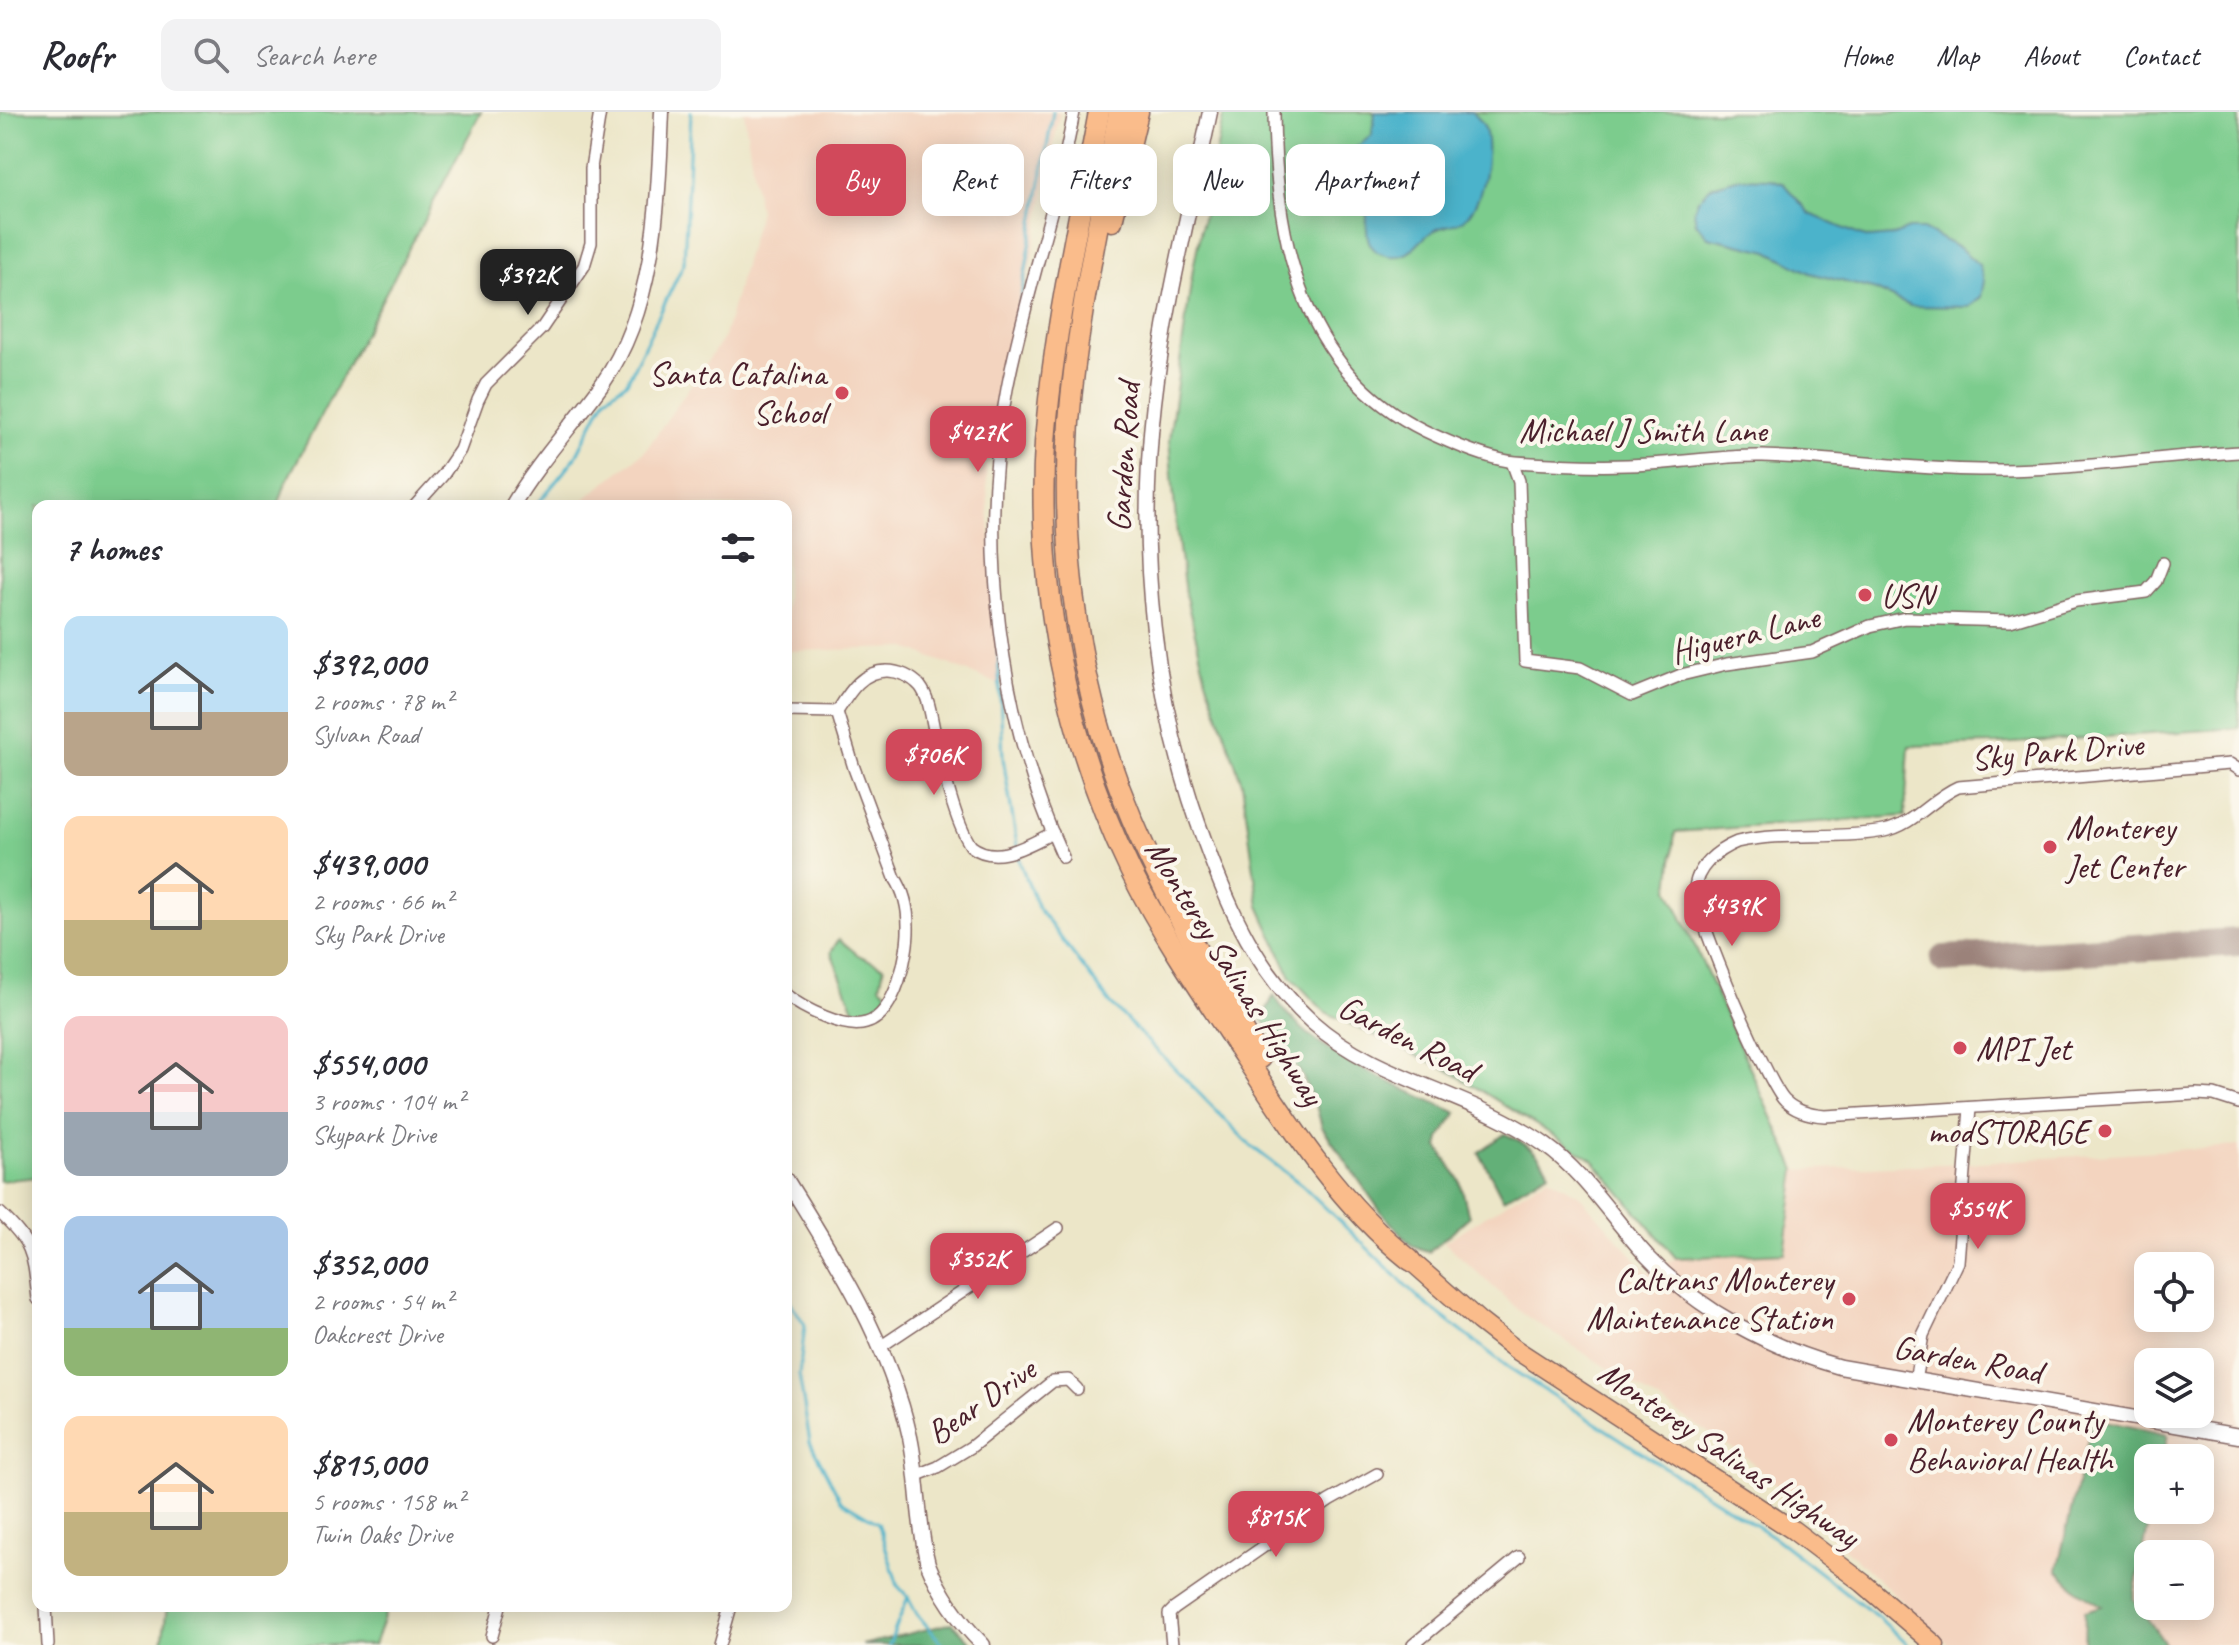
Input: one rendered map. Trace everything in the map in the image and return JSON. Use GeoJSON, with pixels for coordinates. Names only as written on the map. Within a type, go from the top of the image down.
{"type":"FeatureCollection","features":[{"type":"Feature","properties":{"kind":"highway","name":"Monterey Salinas Highway"},"geometry":{"type":"LineString","coordinates":[[1099,112],[1056,351],[1044,466],[1049,582],[1059,651],[1075,719],[1096,785],[1121,850],[1172,945],[1316,1161],[1371,1225],[1470,1314],[1515,1349],[1793,1530],[1863,1583],[1935,1645]]}},
{"type":"Feature","properties":{"kind":"highway"},"geometry":{"type":"LineString","coordinates":[[1075,373],[1083,304],[1119,112]]}},
{"type":"Feature","properties":{"kind":"highway"},"geometry":{"type":"LineString","coordinates":[[1075,373],[1138,112]]}},
{"type":"Feature","properties":{"kind":"highway","name":"Monterey Salinas Highway"},"geometry":{"type":"LineString","coordinates":[[1075,373],[1067,466],[1071,579],[1089,689],[1122,795],[1176,910],[1275,1082],[1350,1191],[1410,1260]]}},
{"type":"Feature","properties":{"kind":"street"},"geometry":{"type":"LineString","coordinates":[[420,500],[460,450],[486,384],[542,328],[584,266],[591,243],[591,168],[600,112]]}},
{"type":"Feature","properties":{"kind":"street"},"geometry":{"type":"LineString","coordinates":[[516,500],[541,461],[603,383],[628,333],[641,294],[651,239],[662,112]]}},
{"type":"Feature","properties":{"kind":"street"},"geometry":{"type":"LineString","coordinates":[[1063,857],[1025,750],[1010,684],[998,595],[994,504],[999,436],[1009,380],[1057,194],[1074,112]]}},
{"type":"Feature","properties":{"kind":"street","name":"Garden Road"},"geometry":{"type":"LineString","coordinates":[[1210,112],[1166,321],[1154,399],[1148,478],[1147,560],[1156,644],[1179,763],[1218,878],[1254,953],[1300,1011],[1341,1043],[1366,1058],[1485,1111],[1544,1144],[1577,1172],[1650,1259],[1709,1307],[1783,1349],[1840,1367],[2239,1436]]}},
{"type":"Feature","properties":{"kind":"street","name":"Michael J Smith Lane"},"geometry":{"type":"LineString","coordinates":[[1274,112],[1285,241],[1301,297],[1329,348],[1372,397],[1399,417],[1454,444],[1512,462],[1645,465],[1761,456],[2011,470],[2132,463],[2239,452]]}},
{"type":"Feature","properties":{"kind":"street","name":"Higuera Lane"},"geometry":{"type":"LineString","coordinates":[[1512,462],[1519,481],[1525,661],[1580,668],[1632,695],[1681,675],[1712,667],[1812,652],[1870,626],[1905,618],[2010,621],[2076,601],[2146,592],[2156,581],[2163,563]]}},
{"type":"Feature","properties":{"kind":"street"},"geometry":{"type":"LineString","coordinates":[[792,999],[807,1010],[825,1016],[860,1024],[873,1021],[891,1001],[908,933],[902,889],[895,878],[854,768],[837,712],[855,684],[871,674],[894,672],[913,679],[921,688],[928,703],[947,780],[971,846],[986,854],[1002,855],[1053,833]]}},
{"type":"Feature","properties":{"kind":"street"},"geometry":{"type":"LineString","coordinates":[[792,711],[837,712]]}},
{"type":"Feature","properties":{"kind":"street","name":"Sky Park Drive"},"geometry":{"type":"LineString","coordinates":[[2239,770],[2230,764],[1958,787],[1946,792],[1912,819],[1884,831],[1748,839],[1726,846],[1706,864],[1695,888],[1704,930],[1764,1064],[1786,1103],[1802,1112],[1825,1116],[2196,1094],[2224,1097],[2239,1103]]}},
{"type":"Feature","properties":{"kind":"street"},"geometry":{"type":"LineString","coordinates":[[1915,1381],[1927,1325],[1958,1262],[1970,1108]]}},
{"type":"Feature","properties":{"kind":"street"},"geometry":{"type":"LineString","coordinates":[[792,1189],[838,1264],[880,1347],[911,1439],[924,1549],[932,1574],[952,1611],[983,1645]]}},
{"type":"Feature","properties":{"kind":"street"},"geometry":{"type":"LineString","coordinates":[[0,1213],[20,1231],[32,1256]]}},
{"type":"Feature","properties":{"kind":"street"},"geometry":{"type":"LineString","coordinates":[[880,1347],[1058,1228]]}},
{"type":"Feature","properties":{"kind":"street","name":"Bear Drive"},"geometry":{"type":"LineString","coordinates":[[915,1476],[938,1467],[971,1447],[1053,1381],[1068,1380],[1077,1389]]}},
{"type":"Feature","properties":{"kind":"street"},"geometry":{"type":"LineString","coordinates":[[1172,1645],[1169,1614],[1174,1609],[1329,1501],[1377,1474]]}},
{"type":"Feature","properties":{"kind":"street"},"geometry":{"type":"LineString","coordinates":[[1413,1645],[1519,1557]]}},
{"type":"Feature","properties":{"kind":"street"},"geometry":{"type":"LineString","coordinates":[[46,1612],[48,1645]]}},
{"type":"Feature","properties":{"kind":"street"},"geometry":{"type":"LineString","coordinates":[[492,1636],[498,1612]]}},
{"type":"Feature","properties":{"kind":"street"},"geometry":{"type":"LineString","coordinates":[[720,1645],[729,1612]]}},
{"type":"Feature","properties":{"kind":"shaded area","name":"Santa Catalina School"},"geometry":{"type":"Polygon","coordinates":[[[744,112],[1060,112],[1054,144],[1040,144],[1040,216],[985,455],[999,684],[907,648],[792,651],[792,500],[584,500],[646,450],[724,337],[759,212],[744,112]]]}},
{"type":"Feature","properties":{"kind":"shaded area"},"geometry":{"type":"Polygon","coordinates":[[[2239,1146],[2239,1645],[1949,1645],[1747,1458],[1522,1313],[1444,1242],[1548,1177],[1578,1194],[1648,1273],[1676,1258],[1785,1253],[1796,1170],[2239,1146]]]}},
{"type":"Feature","properties":{"kind":"green space"},"geometry":{"type":"Polygon","coordinates":[[[0,112],[481,112],[286,482],[280,500],[32,500],[32,1178],[0,1181],[0,112]]]}},
{"type":"Feature","properties":{"kind":"green space"},"geometry":{"type":"Polygon","coordinates":[[[1224,112],[2239,112],[2239,728],[1998,744],[1909,746],[1905,816],[1675,832],[1669,889],[1796,1170],[1785,1253],[1676,1258],[1593,1160],[1449,1071],[1325,1012],[1291,977],[1259,906],[1242,783],[1206,679],[1185,593],[1177,534],[1169,440],[1203,216],[1270,216],[1270,144],[1218,144],[1224,112]]]}},
{"type":"Feature","properties":{"kind":"green space"},"geometry":{"type":"Polygon","coordinates":[[[839,939],[858,955],[884,967],[880,986],[887,992],[875,1010],[863,1016],[853,1007],[831,952],[839,939]]]}},
{"type":"Feature","properties":{"kind":"green space"},"geometry":{"type":"Polygon","coordinates":[[[1274,995],[1289,1016],[1331,1050],[1382,1079],[1457,1113],[1441,1136],[1438,1147],[1460,1181],[1469,1217],[1429,1252],[1411,1245],[1381,1212],[1322,1127],[1302,1075],[1262,1019],[1274,995]]]}},
{"type":"Feature","properties":{"kind":"green space"},"geometry":{"type":"Polygon","coordinates":[[[1505,1134],[1531,1149],[1549,1172],[1503,1199],[1479,1152],[1505,1134]]]}},
{"type":"Feature","properties":{"kind":"green space"},"geometry":{"type":"Polygon","coordinates":[[[2093,1418],[2168,1435],[2166,1444],[2134,1444],[2134,1524],[2149,1524],[2146,1540],[2134,1540],[2134,1620],[2148,1620],[2166,1645],[2084,1645],[2085,1611],[2102,1606],[2078,1591],[2057,1570],[2093,1418]]]}},
{"type":"Feature","properties":{"kind":"green space"},"geometry":{"type":"Polygon","coordinates":[[[166,1612],[386,1612],[374,1645],[162,1645],[166,1612]]]}},
{"type":"Feature","properties":{"kind":"green space"},"geometry":{"type":"Polygon","coordinates":[[[952,1623],[974,1645],[862,1645],[952,1623]]]}},
{"type":"Feature","properties":{"kind":"water"},"geometry":{"type":"Polygon","coordinates":[[[1375,112],[1472,112],[1483,124],[1487,136],[1487,162],[1481,189],[1471,212],[1460,222],[1434,230],[1408,253],[1396,256],[1380,254],[1370,244],[1366,216],[1445,216],[1445,144],[1360,144],[1372,135],[1375,112]]]}},
{"type":"Feature","properties":{"kind":"water"},"geometry":{"type":"Polygon","coordinates":[[[1740,178],[1771,179],[1783,183],[1810,214],[1859,235],[1870,238],[1923,229],[1961,249],[1979,265],[1984,281],[1981,297],[1969,307],[1910,306],[1876,290],[1810,273],[1768,251],[1708,237],[1696,223],[1694,211],[1698,200],[1712,186],[1740,178]]]}},
{"type":"Feature","properties":{"kind":"waterway"},"geometry":{"type":"LineString","coordinates":[[541,500],[575,458],[606,397],[627,382],[684,263],[691,112]]}},
{"type":"Feature","properties":{"kind":"waterway"},"geometry":{"type":"LineString","coordinates":[[1018,315],[1053,112]]}},
{"type":"Feature","properties":{"kind":"waterway"},"geometry":{"type":"LineString","coordinates":[[998,649],[1003,758],[1020,863],[1038,908],[1111,1004],[1251,1146],[1302,1185],[1422,1301],[1508,1367],[1775,1538],[1879,1618],[1908,1645]]}},
{"type":"Feature","properties":{"kind":"waterway"},"geometry":{"type":"LineString","coordinates":[[792,1304],[805,1325],[799,1375],[810,1442],[841,1501],[878,1523],[898,1586],[943,1645]]}},
{"type":"Feature","properties":{"kind":"waterway"},"geometry":{"type":"LineString","coordinates":[[889,1645],[908,1597]]}},
{"type":"Feature","properties":{"kind":"taxiway"},"geometry":{"type":"LineString","coordinates":[[1944,959],[2239,942]]}},
{"type":"Feature","properties":{"kind":"place","name":"Santa Catalina School"},"geometry":{"type":"Point","coordinates":[842,393]}},
{"type":"Feature","properties":{"kind":"place","name":"USN"},"geometry":{"type":"Point","coordinates":[1865,595]}},
{"type":"Feature","properties":{"kind":"place","name":"Monterey Jet Center"},"geometry":{"type":"Point","coordinates":[2050,847]}},
{"type":"Feature","properties":{"kind":"place","name":"MPI Jet"},"geometry":{"type":"Point","coordinates":[1960,1048]}},
{"type":"Feature","properties":{"kind":"place","name":"modSTORAGE"},"geometry":{"type":"Point","coordinates":[2105,1131]}},
{"type":"Feature","properties":{"kind":"place","name":"Caltrans Monterey Maintenance Station"},"geometry":{"type":"Point","coordinates":[1849,1299]}},
{"type":"Feature","properties":{"kind":"place","name":"Monterey County Behavioral Health"},"geometry":{"type":"Point","coordinates":[1891,1440]}}]}
